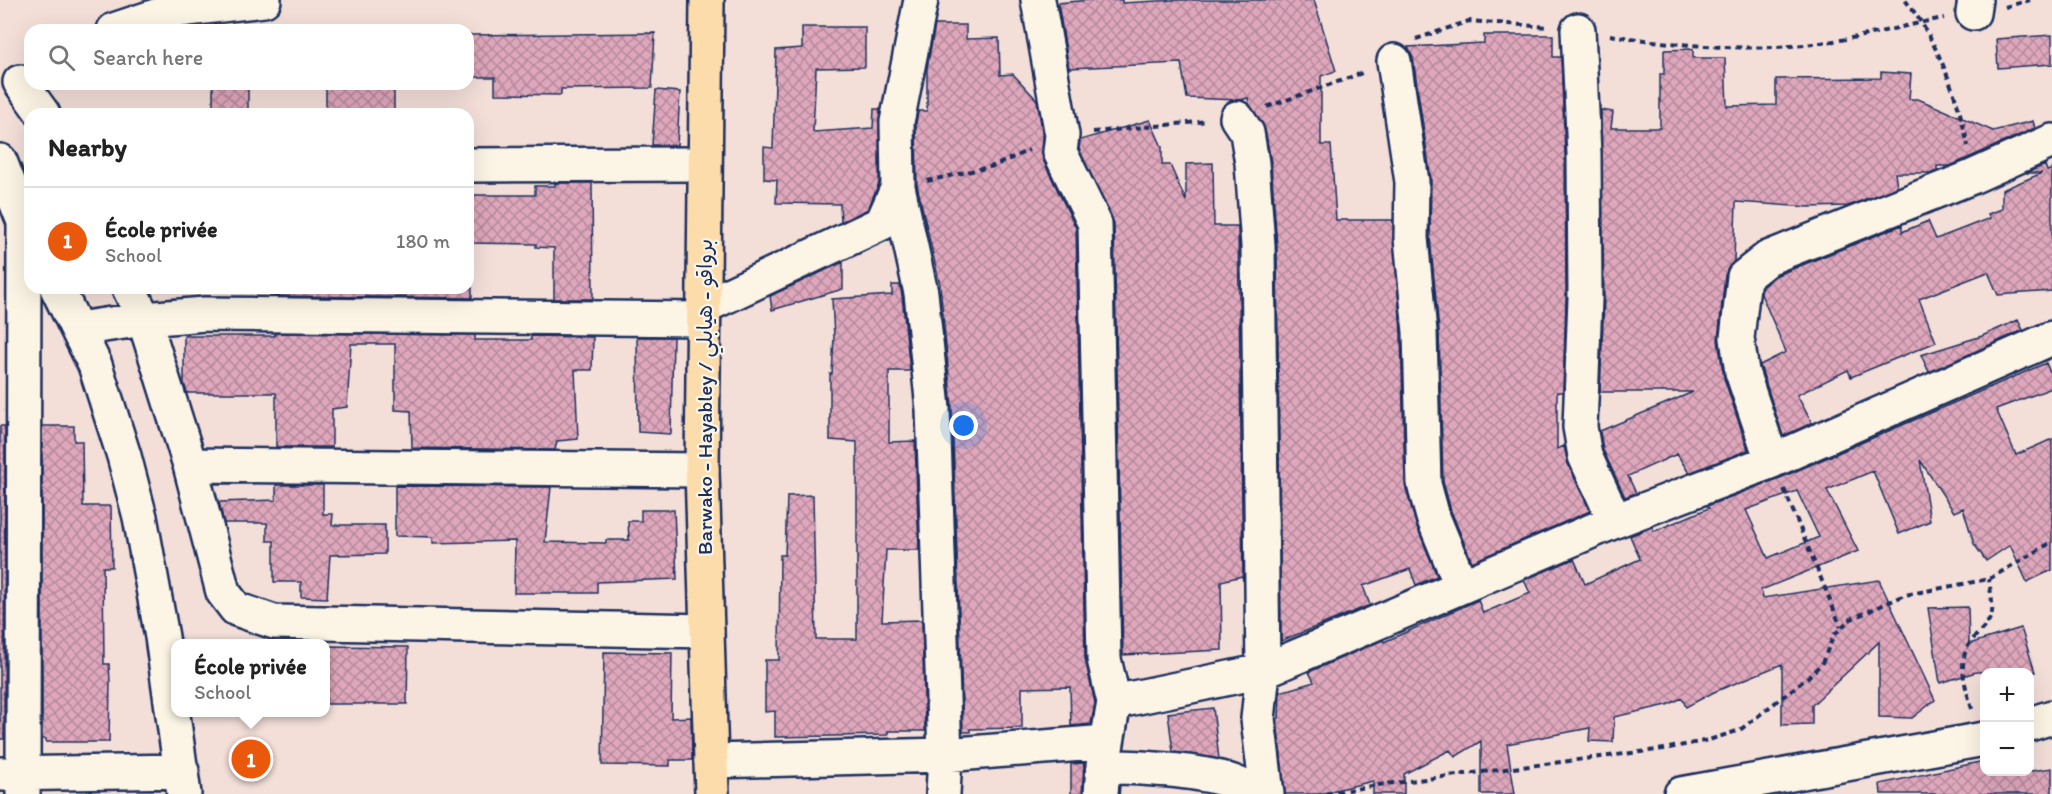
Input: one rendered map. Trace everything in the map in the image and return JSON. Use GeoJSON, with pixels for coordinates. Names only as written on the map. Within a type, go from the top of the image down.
{"type":"FeatureCollection","features":[{"type":"Feature","properties":{"kind":"main road","name":"Barwako - Hayabley / برواقو - هيابلي"},"geometry":{"type":"LineString","coordinates":[[707,0],[703,164],[702,470],[712,794]]}},
{"type":"Feature","properties":{"kind":"street"},"geometry":{"type":"LineString","coordinates":[[132,24],[171,11],[264,0]]}},
{"type":"Feature","properties":{"kind":"street"},"geometry":{"type":"LineString","coordinates":[[921,0],[897,122],[898,187],[921,293],[933,409],[945,755],[943,794]]}},
{"type":"Feature","properties":{"kind":"street"},"geometry":{"type":"LineString","coordinates":[[1038,0],[1062,135],[1060,152],[1095,224],[1104,658],[1114,702],[1104,767]]}},
{"type":"Feature","properties":{"kind":"street"},"geometry":{"type":"LineString","coordinates":[[1578,30],[1584,154],[1585,298],[1580,427],[1586,456],[1615,521]]}},
{"type":"Feature","properties":{"kind":"street"},"geometry":{"type":"LineString","coordinates":[[1394,61],[1412,182],[1411,238],[1420,332],[1424,484],[1433,517],[1461,585]]}},
{"type":"Feature","properties":{"kind":"street"},"geometry":{"type":"LineString","coordinates":[[17,83],[39,108]]}},
{"type":"Feature","properties":{"kind":"street"},"geometry":{"type":"LineString","coordinates":[[1237,118],[1246,133],[1252,163],[1258,246],[1263,671],[1258,719],[1267,794]]}},
{"type":"Feature","properties":{"kind":"street"},"geometry":{"type":"LineString","coordinates":[[1772,461],[1742,372],[1737,338],[1744,277],[1768,258],[1972,177],[2052,141]]}},
{"type":"Feature","properties":{"kind":"street"},"geometry":{"type":"LineString","coordinates":[[0,161],[24,223]]}},
{"type":"Feature","properties":{"kind":"street"},"geometry":{"type":"LineString","coordinates":[[474,165],[703,164]]}},
{"type":"Feature","properties":{"kind":"street"},"geometry":{"type":"LineString","coordinates":[[78,329],[144,319],[205,314],[703,313],[882,223],[898,187]]}},
{"type":"Feature","properties":{"kind":"street"},"geometry":{"type":"LineString","coordinates":[[26,294],[15,780],[183,783],[174,717]]}},
{"type":"Feature","properties":{"kind":"street"},"geometry":{"type":"LineString","coordinates":[[60,294],[95,365],[140,518],[171,700]]}},
{"type":"Feature","properties":{"kind":"street"},"geometry":{"type":"LineString","coordinates":[[132,294],[144,319],[190,465],[223,592],[236,609],[252,617],[274,622],[707,631]]}},
{"type":"Feature","properties":{"kind":"street"},"geometry":{"type":"LineString","coordinates":[[1114,702],[1263,671],[1615,521],[1772,461],[2052,338]]}},
{"type":"Feature","properties":{"kind":"street"},"geometry":{"type":"LineString","coordinates":[[190,465],[702,470]]}},
{"type":"Feature","properties":{"kind":"street"},"geometry":{"type":"LineString","coordinates":[[2034,723],[2052,717]]}},
{"type":"Feature","properties":{"kind":"street"},"geometry":{"type":"LineString","coordinates":[[1681,794],[1980,740]]}},
{"type":"Feature","properties":{"kind":"street"},"geometry":{"type":"LineString","coordinates":[[711,761],[945,755],[1189,772],[1222,779],[1255,794]]}},
{"type":"Feature","properties":{"kind":"path"},"geometry":{"type":"LineString","coordinates":[[1905,0],[1923,22],[1960,109],[1972,177]]}},
{"type":"Feature","properties":{"kind":"path"},"geometry":{"type":"LineString","coordinates":[[1237,118],[1394,61],[1402,45],[1435,31],[1469,21],[1578,30],[1668,44],[1779,47],[1826,43],[1923,22]]}},
{"type":"Feature","properties":{"kind":"path"},"geometry":{"type":"LineString","coordinates":[[1772,461],[1841,627]]}},
{"type":"Feature","properties":{"kind":"path"},"geometry":{"type":"LineString","coordinates":[[1326,794],[1378,785],[1664,749],[1709,740],[1740,730],[1807,678],[1822,663],[1841,627],[1850,620],[1905,596],[1989,579],[2052,542]]}},
{"type":"Feature","properties":{"kind":"path"},"geometry":{"type":"LineString","coordinates":[[1980,733],[1963,672],[1966,646],[1983,630],[1992,611],[1989,579]]}},
{"type":"Feature","properties":{"kind":"building"},"geometry":{"type":"Polygon","coordinates":[[[1122,0],[1122,3],[1174,0],[1314,0],[1336,71],[1321,76],[1321,145],[1331,145],[1336,220],[1393,220],[1401,333],[1405,485],[1416,524],[1437,576],[1416,585],[1410,569],[1363,586],[1370,605],[1281,641],[1277,246],[1271,162],[1265,129],[1249,104],[1248,98],[1240,100],[1187,98],[1181,63],[1069,68],[1058,3],[1122,0]]]}},
{"type":"Feature","properties":{"kind":"building"},"geometry":{"type":"Polygon","coordinates":[[[935,25],[966,25],[966,39],[999,38],[1000,75],[1013,74],[1037,100],[1043,136],[1043,160],[1076,228],[1085,659],[1095,703],[1091,724],[1071,726],[1070,687],[1022,688],[1022,728],[970,729],[970,732],[963,732],[952,407],[940,285],[917,185],[916,124],[918,111],[927,111],[927,68],[935,25]]]}},
{"type":"Feature","properties":{"kind":"building"},"geometry":{"type":"Polygon","coordinates":[[[802,27],[865,27],[865,67],[816,68],[813,132],[873,128],[874,109],[880,109],[879,183],[868,209],[841,222],[840,204],[776,203],[777,180],[764,179],[764,147],[773,148],[776,50],[802,48],[802,27]]]}},
{"type":"Feature","properties":{"kind":"building"},"geometry":{"type":"Polygon","coordinates":[[[655,33],[652,88],[561,89],[561,95],[495,94],[495,77],[474,77],[474,35],[655,33]]]}},
{"type":"Feature","properties":{"kind":"building"},"geometry":{"type":"Polygon","coordinates":[[[1484,35],[1553,35],[1553,57],[1561,57],[1565,155],[1566,298],[1563,392],[1557,392],[1557,449],[1564,446],[1568,464],[1590,511],[1472,562],[1451,511],[1443,481],[1439,331],[1430,237],[1431,179],[1413,58],[1408,47],[1484,43],[1484,35]]]}},
{"type":"Feature","properties":{"kind":"building"},"geometry":{"type":"Polygon","coordinates":[[[2052,35],[2052,64],[1998,68],[1996,39],[2052,35]]]}},
{"type":"Feature","properties":{"kind":"building"},"geometry":{"type":"Polygon","coordinates":[[[1693,49],[1693,58],[1725,58],[1727,106],[1776,105],[1776,79],[1881,78],[1881,72],[1911,74],[1909,99],[1918,99],[1993,131],[2033,121],[2035,128],[1950,166],[1937,166],[1937,171],[1931,173],[1895,173],[1897,187],[1848,206],[1809,207],[1736,202],[1734,261],[1725,275],[1718,340],[1724,378],[1748,450],[1689,473],[1677,454],[1628,476],[1636,493],[1625,497],[1603,450],[1600,431],[1693,392],[1600,392],[1604,298],[1601,110],[1613,112],[1611,128],[1660,128],[1660,74],[1664,74],[1664,50],[1693,49]]]}},
{"type":"Feature","properties":{"kind":"building"},"geometry":{"type":"Polygon","coordinates":[[[213,90],[248,90],[248,108],[213,108],[213,90]]]}},
{"type":"Feature","properties":{"kind":"building"},"geometry":{"type":"Polygon","coordinates":[[[326,90],[394,90],[394,108],[326,108],[326,90]]]}},
{"type":"Feature","properties":{"kind":"building"},"geometry":{"type":"Polygon","coordinates":[[[656,90],[680,92],[677,145],[652,145],[656,90]]]}},
{"type":"Feature","properties":{"kind":"building"},"geometry":{"type":"Polygon","coordinates":[[[1150,120],[1162,147],[1162,165],[1170,165],[1186,201],[1186,164],[1213,163],[1214,226],[1238,226],[1243,581],[1242,576],[1221,581],[1222,650],[1123,655],[1114,224],[1079,149],[1080,140],[1150,120]]]}},
{"type":"Feature","properties":{"kind":"building"},"geometry":{"type":"Polygon","coordinates":[[[2045,165],[2047,171],[2052,169],[2052,291],[1998,295],[1988,272],[1919,299],[1936,342],[1851,377],[1848,370],[1797,395],[1812,423],[1783,436],[1760,365],[1786,352],[1761,294],[1762,287],[1775,276],[1902,225],[1902,232],[1928,221],[1936,239],[1990,218],[1988,214],[2002,209],[2002,190],[2042,173],[2026,173],[2045,165]]]}},
{"type":"Feature","properties":{"kind":"building"},"geometry":{"type":"Polygon","coordinates":[[[555,183],[592,183],[593,299],[554,299],[554,248],[536,247],[536,244],[474,243],[474,195],[535,195],[535,186],[555,186],[555,183]]]}},
{"type":"Feature","properties":{"kind":"building"},"geometry":{"type":"Polygon","coordinates":[[[843,262],[843,289],[772,310],[770,296],[843,262]]]}},
{"type":"Feature","properties":{"kind":"building"},"geometry":{"type":"Polygon","coordinates":[[[892,285],[900,285],[910,371],[889,371],[889,442],[915,441],[919,550],[886,550],[882,621],[922,620],[925,731],[888,731],[888,735],[775,737],[775,711],[765,712],[765,660],[779,660],[780,555],[785,555],[787,496],[813,495],[816,639],[857,639],[857,442],[830,440],[830,374],[832,374],[834,337],[832,299],[892,295],[892,285]]]}},
{"type":"Feature","properties":{"kind":"building"},"geometry":{"type":"Polygon","coordinates":[[[274,294],[472,294],[472,298],[274,296],[274,294]]]}},
{"type":"Feature","properties":{"kind":"building"},"geometry":{"type":"Polygon","coordinates":[[[2018,320],[2023,330],[1929,372],[1921,355],[1982,336],[2018,320]]]}},
{"type":"Feature","properties":{"kind":"building"},"geometry":{"type":"Polygon","coordinates":[[[276,333],[475,335],[475,340],[531,340],[531,336],[593,337],[592,370],[575,370],[578,439],[557,441],[555,450],[412,448],[411,411],[395,410],[395,344],[351,344],[347,407],[332,409],[332,447],[276,447],[276,393],[187,393],[184,383],[184,336],[274,336],[276,333]]]}},
{"type":"Feature","properties":{"kind":"building"},"geometry":{"type":"Polygon","coordinates":[[[637,337],[673,337],[671,434],[638,432],[637,337]]]}},
{"type":"Feature","properties":{"kind":"building"},"geometry":{"type":"Polygon","coordinates":[[[2046,363],[2052,377],[2052,388],[1996,409],[2016,455],[2052,439],[2052,570],[2027,582],[2010,545],[1986,561],[1974,544],[1963,508],[1954,512],[1920,460],[1930,521],[1899,534],[1873,471],[1827,490],[1858,551],[1761,590],[1763,598],[1879,580],[1935,700],[1912,718],[1879,717],[1879,642],[1812,705],[1812,724],[1782,725],[1782,664],[1714,692],[1686,707],[1682,698],[1667,705],[1614,717],[1613,742],[1589,741],[1590,728],[1507,744],[1515,794],[1481,794],[1481,741],[1455,757],[1450,750],[1404,774],[1404,794],[1373,794],[1373,781],[1319,794],[1285,794],[1277,719],[1279,718],[1280,692],[1314,682],[1309,672],[1478,600],[1483,613],[1530,593],[1524,580],[1574,559],[1585,584],[1640,559],[1630,536],[1652,527],[1654,531],[1657,530],[1709,508],[1707,506],[1780,478],[2046,363]],[[1797,491],[1746,510],[1768,558],[1819,537],[1797,491]]]}},
{"type":"Feature","properties":{"kind":"building"},"geometry":{"type":"Polygon","coordinates":[[[0,426],[5,426],[4,739],[0,739],[0,426]]]}},
{"type":"Feature","properties":{"kind":"building"},"geometry":{"type":"Polygon","coordinates":[[[42,426],[74,426],[74,441],[82,441],[83,506],[111,506],[112,567],[103,567],[104,664],[109,664],[110,682],[109,742],[46,742],[46,739],[42,739],[42,426]]]}},
{"type":"Feature","properties":{"kind":"building"},"geometry":{"type":"Polygon","coordinates":[[[276,485],[323,485],[323,514],[333,514],[332,525],[385,525],[385,554],[330,555],[327,598],[301,597],[301,582],[274,582],[274,541],[267,541],[267,523],[224,523],[219,502],[276,500],[276,485]]]}},
{"type":"Feature","properties":{"kind":"building"},"geometry":{"type":"Polygon","coordinates":[[[395,486],[551,487],[545,542],[606,543],[606,540],[629,540],[628,521],[641,521],[641,510],[674,510],[677,579],[597,582],[597,593],[514,593],[515,541],[433,543],[433,537],[395,536],[395,486]]]}},
{"type":"Feature","properties":{"kind":"building"},"geometry":{"type":"Polygon","coordinates":[[[1968,607],[1969,644],[2021,628],[2034,668],[1980,668],[1980,672],[1940,683],[1928,608],[1968,607]]]}},
{"type":"Feature","properties":{"kind":"building"},"geometry":{"type":"Polygon","coordinates":[[[330,646],[408,647],[407,704],[330,704],[330,646]]]}},
{"type":"Feature","properties":{"kind":"building"},"geometry":{"type":"Polygon","coordinates":[[[604,652],[672,653],[671,718],[691,717],[692,760],[670,760],[670,766],[602,765],[604,652]]]}},
{"type":"Feature","properties":{"kind":"building"},"geometry":{"type":"Polygon","coordinates":[[[1213,708],[1219,759],[1173,752],[1168,713],[1213,708]]]}},
{"type":"Feature","properties":{"kind":"building"},"geometry":{"type":"Polygon","coordinates":[[[1980,762],[1980,776],[2034,776],[2034,771],[2052,768],[2052,794],[1881,794],[1880,784],[1980,762]]]}},
{"type":"Feature","properties":{"kind":"building"},"geometry":{"type":"Polygon","coordinates":[[[1084,763],[1082,794],[1071,794],[1071,764],[1084,763]]]}},
{"type":"Feature","properties":{"kind":"place","name":"École privée"},"geometry":{"type":"Point","coordinates":[251,759]}}]}
